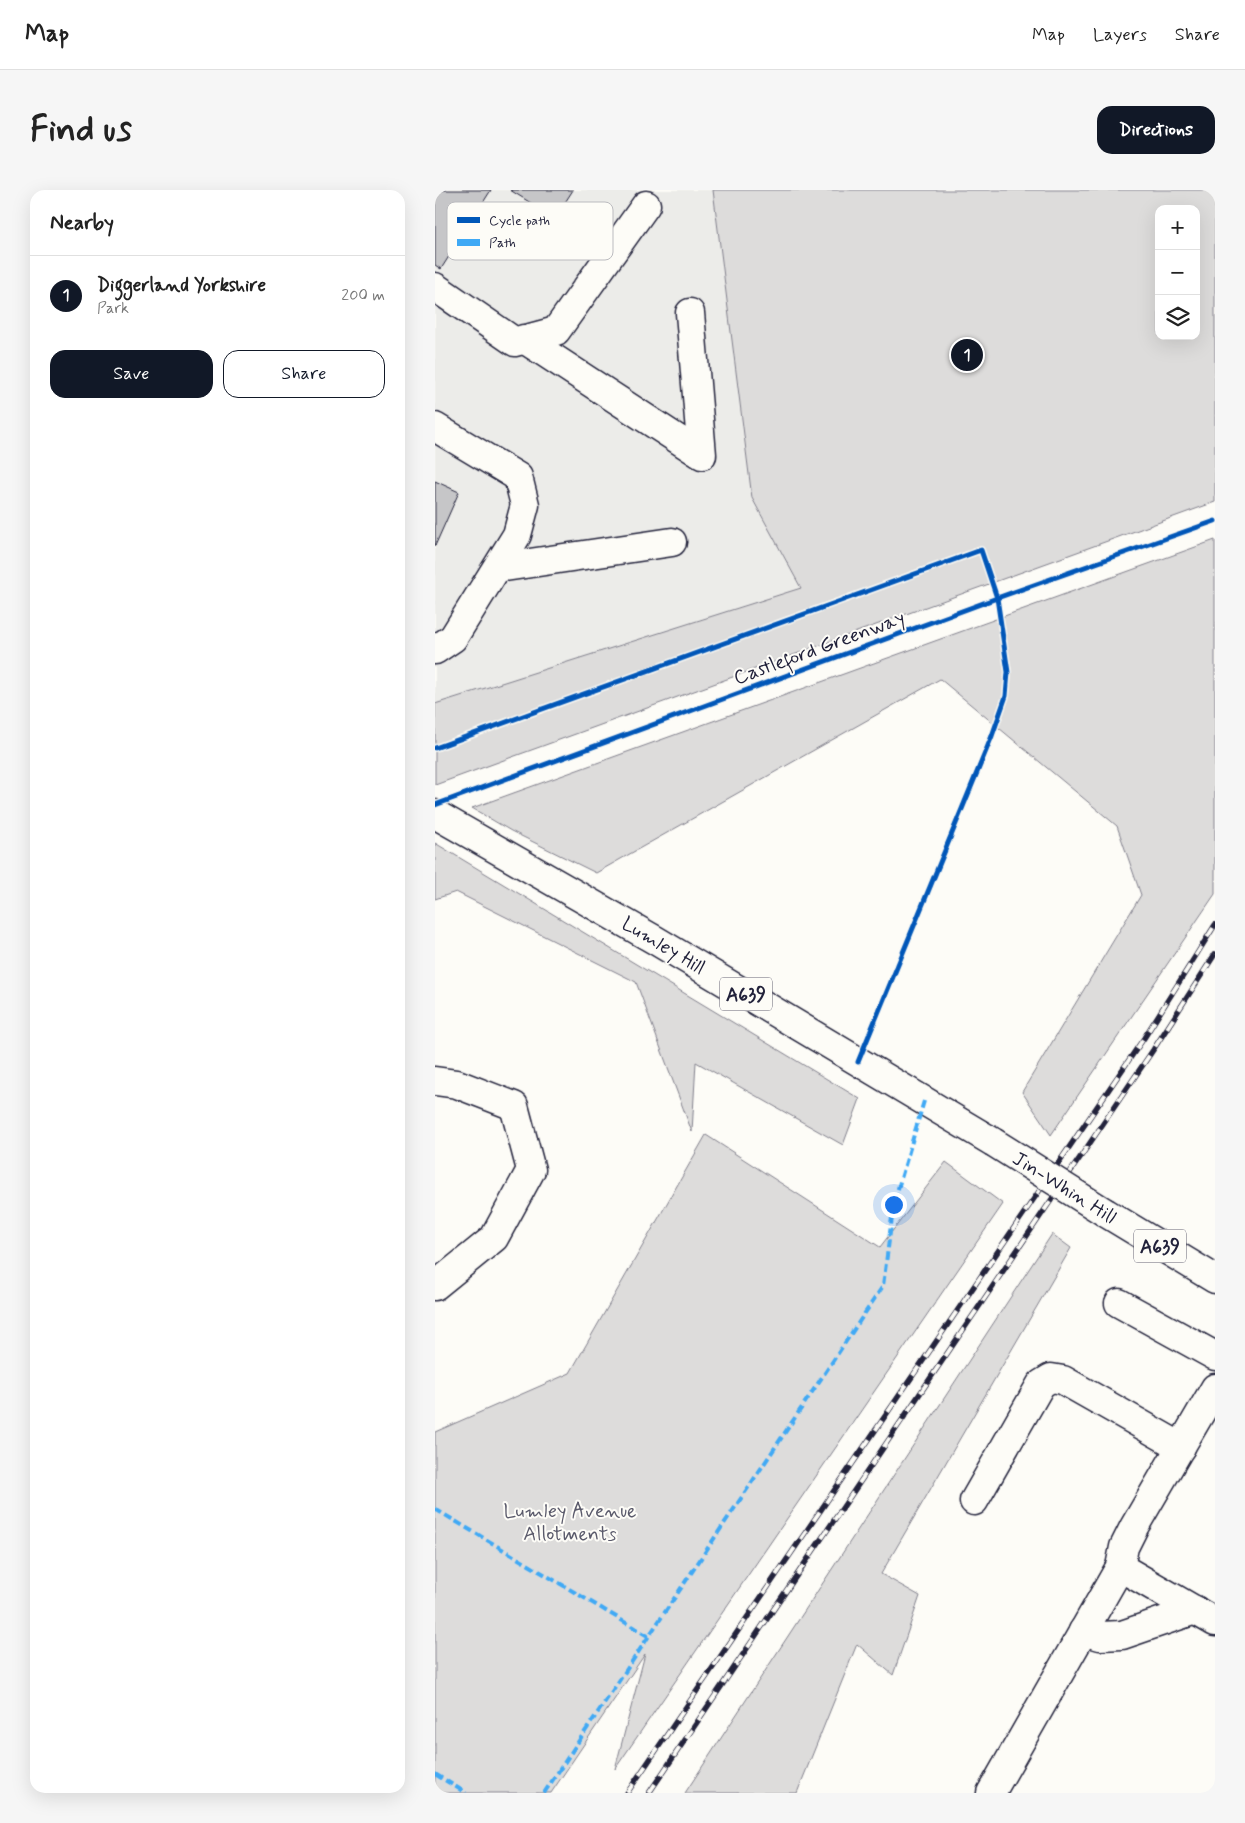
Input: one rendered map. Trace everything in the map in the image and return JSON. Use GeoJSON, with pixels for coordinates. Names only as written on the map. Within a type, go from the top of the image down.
{"type":"FeatureCollection","features":[{"type":"Feature","properties":{"kind":"street"},"geometry":{"type":"LineString","coordinates":[[613,252],[646,206]]}},
{"type":"Feature","properties":{"kind":"street"},"geometry":{"type":"LineString","coordinates":[[435,287],[515,342],[557,331],[608,260]]}},
{"type":"Feature","properties":{"kind":"street"},"geometry":{"type":"LineString","coordinates":[[524,339],[702,455],[690,313]]}},
{"type":"Feature","properties":{"kind":"street"},"geometry":{"type":"LineString","coordinates":[[435,427],[518,477],[525,505],[517,535],[497,568],[453,638],[435,650]]}},
{"type":"Feature","properties":{"kind":"street"},"geometry":{"type":"LineString","coordinates":[[497,568],[672,542]]}},
{"type":"Feature","properties":{"kind":"street","name":"Lumley Hill"},"geometry":{"type":"LineString","coordinates":[[435,814],[655,940],[993,1142]]}},
{"type":"Feature","properties":{"kind":"street"},"geometry":{"type":"LineString","coordinates":[[435,1081],[457,1084],[514,1106],[531,1170],[494,1238],[435,1286]]}},
{"type":"Feature","properties":{"kind":"street","name":"Jin-Whin Hill"},"geometry":{"type":"LineString","coordinates":[[993,1142],[1215,1279]]}},
{"type":"Feature","properties":{"kind":"street"},"geometry":{"type":"LineString","coordinates":[[1119,1304],[1215,1356]]}},
{"type":"Feature","properties":{"kind":"street"},"geometry":{"type":"LineString","coordinates":[[974,1501],[1041,1384],[1051,1378],[1063,1380],[1181,1447]]}},
{"type":"Feature","properties":{"kind":"street"},"geometry":{"type":"LineString","coordinates":[[991,1793],[1120,1567],[1124,1547],[1215,1388]]}},
{"type":"Feature","properties":{"kind":"street"},"geometry":{"type":"LineString","coordinates":[[1120,1567],[1205,1616]]}},
{"type":"Feature","properties":{"kind":"street"},"geometry":{"type":"LineString","coordinates":[[1083,1631],[1100,1636],[1122,1635],[1205,1616]]}},
{"type":"Feature","properties":{"kind":"shaded area"},"geometry":{"type":"Polygon","coordinates":[[[435,190],[713,190],[752,498],[801,588],[435,704],[435,190]]]}},
{"type":"Feature","properties":{"kind":"green space"},"geometry":{"type":"Polygon","coordinates":[[[713,190],[1215,190],[1215,502],[435,785],[435,704],[801,588],[752,498],[713,190]]]}},
{"type":"Feature","properties":{"kind":"green space"},"geometry":{"type":"Polygon","coordinates":[[[1215,540],[1215,894],[1051,1135],[1022,1092],[1141,895],[1117,826],[940,679],[596,873],[511,831],[472,808],[1215,540]]]}},
{"type":"Feature","properties":{"kind":"green space"},"geometry":{"type":"Polygon","coordinates":[[[435,843],[860,1099],[843,1145],[696,1062],[692,1132],[636,982],[456,892],[435,899],[435,843]]]}},
{"type":"Feature","properties":{"kind":"green space","name":"Lumley Avenue Allotments"},"geometry":{"type":"Polygon","coordinates":[[[706,1135],[880,1247],[946,1162],[1003,1204],[615,1769],[645,1654],[551,1793],[435,1793],[435,1432],[570,1373],[706,1135]]]}},
{"type":"Feature","properties":{"kind":"green space"},"geometry":{"type":"Polygon","coordinates":[[[1052,1234],[1071,1248],[881,1574],[920,1596],[893,1675],[857,1644],[797,1793],[685,1793],[1052,1234]]]}},
{"type":"Feature","properties":{"kind":"building"},"geometry":{"type":"Polygon","coordinates":[[[435,190],[491,190],[483,202],[447,202],[447,260],[441,269],[435,265],[435,190]]]}},
{"type":"Feature","properties":{"kind":"building"},"geometry":{"type":"Polygon","coordinates":[[[510,190],[573,190],[565,202],[529,202],[510,190]]]}},
{"type":"Feature","properties":{"kind":"building"},"geometry":{"type":"Polygon","coordinates":[[[435,481],[459,492],[435,546],[435,481]]]}},
{"type":"Feature","properties":{"kind":"railway"},"geometry":{"type":"LineString","coordinates":[[627,1793],[1144,1038],[1215,925]]}},
{"type":"Feature","properties":{"kind":"railway"},"geometry":{"type":"LineString","coordinates":[[649,1793],[1153,1050],[1215,954]]}},
{"type":"Feature","properties":{"kind":"marked path"},"geometry":{"type":"LineString","coordinates":[[544,1793],[883,1286],[894,1202],[924,1101]]}},
{"type":"Feature","properties":{"kind":"marked path"},"geometry":{"type":"LineString","coordinates":[[435,1509],[648,1636]]}},
{"type":"Feature","properties":{"kind":"marked path"},"geometry":{"type":"LineString","coordinates":[[435,1774],[466,1793]]}},
{"type":"Feature","properties":{"kind":"cycle path","name":"Castleford Greenway"},"geometry":{"type":"LineString","coordinates":[[435,805],[997,598],[1215,521]]}},
{"type":"Feature","properties":{"kind":"cycle path"},"geometry":{"type":"LineString","coordinates":[[435,748],[981,550],[997,598],[1008,672],[1006,696],[992,736],[858,1062]]}},
{"type":"Feature","properties":{"kind":"place","name":"Diggerland Yorkshire"},"geometry":{"type":"Point","coordinates":[967,355]}}]}
